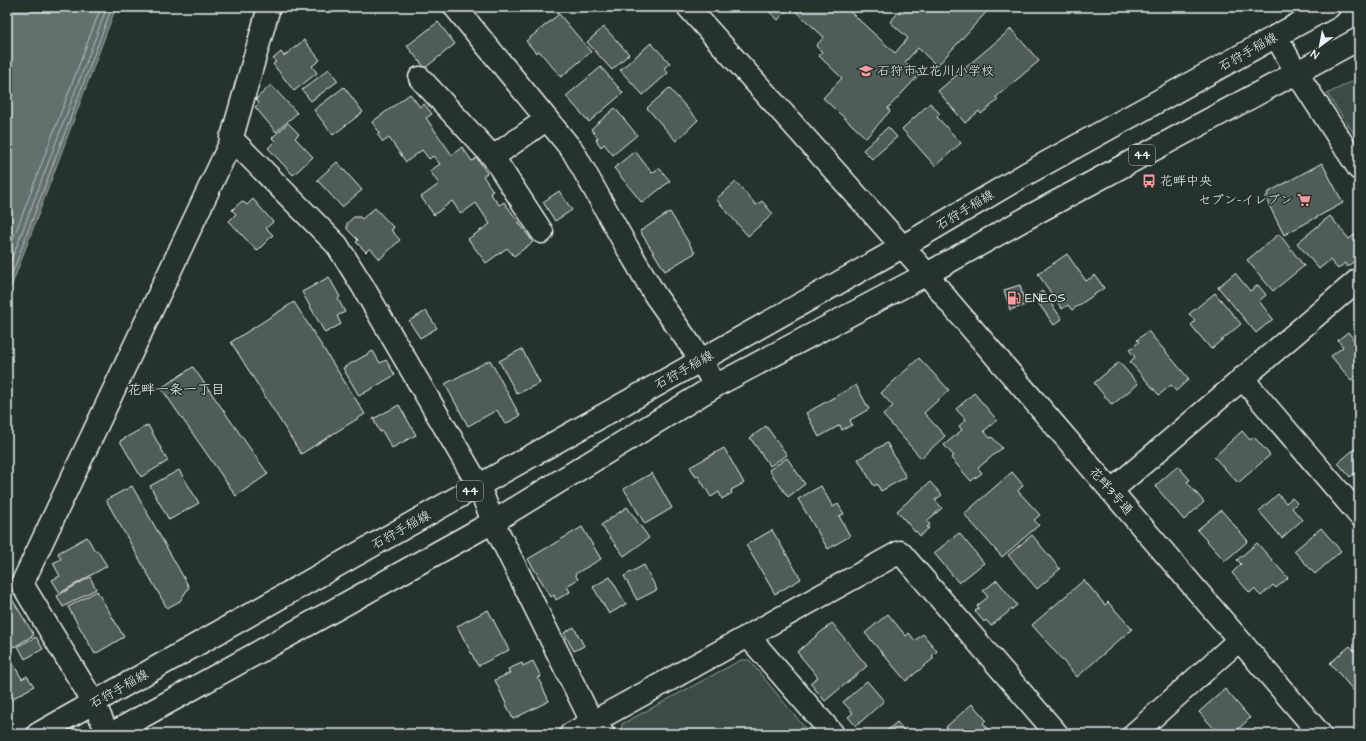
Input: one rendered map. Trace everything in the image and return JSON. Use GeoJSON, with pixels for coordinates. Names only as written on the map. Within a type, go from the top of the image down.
{"type":"FeatureCollection","features":[{"type":"Feature","properties":{"kind":"street"},"geometry":{"type":"LineString","coordinates":[[109,734],[94,703],[22,584],[231,138],[269,7]]}},
{"type":"Feature","properties":{"kind":"street"},"geometry":{"type":"LineString","coordinates":[[454,7],[573,150],[624,242],[656,295],[701,360],[715,386]]}},
{"type":"Feature","properties":{"kind":"street","name":"花畔3号通"},"geometry":{"type":"LineString","coordinates":[[688,7],[927,274],[1320,734]]}},
{"type":"Feature","properties":{"kind":"street","name":"石狩手稲線"},"geometry":{"type":"LineString","coordinates":[[38,734],[902,247],[1026,174],[1329,7]]}},
{"type":"Feature","properties":{"kind":"street"},"geometry":{"type":"LineString","coordinates":[[1276,36],[1296,72],[1359,169]]}},
{"type":"Feature","properties":{"kind":"street","name":"44"},"geometry":{"type":"LineString","coordinates":[[109,734],[493,522],[715,386],[927,274],[1032,215],[1359,39]]}},
{"type":"Feature","properties":{"kind":"street"},"geometry":{"type":"LineString","coordinates":[[420,78],[493,157],[542,232]]}},
{"type":"Feature","properties":{"kind":"street"},"geometry":{"type":"LineString","coordinates":[[493,157],[547,119]]}},
{"type":"Feature","properties":{"kind":"street"},"geometry":{"type":"LineString","coordinates":[[231,138],[337,245],[362,285],[479,486],[493,522],[597,728]]}},
{"type":"Feature","properties":{"kind":"street"},"geometry":{"type":"LineString","coordinates":[[1111,490],[1359,279]]}},
{"type":"Feature","properties":{"kind":"street"},"geometry":{"type":"LineString","coordinates":[[1242,378],[1359,515]]}},
{"type":"Feature","properties":{"kind":"street"},"geometry":{"type":"LineString","coordinates":[[571,734],[597,728],[748,636],[900,552],[1057,734]]}},
{"type":"Feature","properties":{"kind":"street"},"geometry":{"type":"LineString","coordinates":[[748,636],[833,734]]}},
{"type":"Feature","properties":{"kind":"street"},"geometry":{"type":"LineString","coordinates":[[1134,734],[1239,640]]}},
{"type":"Feature","properties":{"kind":"shaded area"},"geometry":{"type":"Polygon","coordinates":[[[1359,78],[1359,141],[1327,94],[1359,78]]]}},
{"type":"Feature","properties":{"kind":"shaded area"},"geometry":{"type":"Polygon","coordinates":[[[741,660],[749,660],[810,734],[621,733],[622,724],[741,660]]]}},
{"type":"Feature","properties":{"kind":"water"},"geometry":{"type":"Polygon","coordinates":[[[7,7],[116,7],[7,298],[7,7]]]}},
{"type":"Feature","properties":{"kind":"building"},"geometry":{"type":"Polygon","coordinates":[[[764,7],[790,7],[778,20],[764,7]]]}},
{"type":"Feature","properties":{"kind":"building"},"geometry":{"type":"Polygon","coordinates":[[[791,7],[845,7],[895,53],[908,38],[890,22],[903,7],[991,7],[937,66],[918,48],[905,62],[919,75],[888,108],[890,111],[866,138],[823,98],[842,78],[819,56],[822,52],[816,46],[824,37],[791,7]]]}},
{"type":"Feature","properties":{"kind":"building"},"geometry":{"type":"Polygon","coordinates":[[[559,14],[591,52],[561,77],[539,51],[536,53],[526,41],[559,14]]]}},
{"type":"Feature","properties":{"kind":"building"},"geometry":{"type":"Polygon","coordinates":[[[438,22],[455,44],[425,68],[407,46],[438,22]]]}},
{"type":"Feature","properties":{"kind":"building"},"geometry":{"type":"Polygon","coordinates":[[[604,27],[629,54],[612,70],[587,42],[604,27]]]}},
{"type":"Feature","properties":{"kind":"building"},"geometry":{"type":"Polygon","coordinates":[[[1011,29],[1039,61],[996,97],[998,100],[981,114],[979,111],[965,123],[938,91],[1011,29]]]}},
{"type":"Feature","properties":{"kind":"building"},"geometry":{"type":"Polygon","coordinates":[[[304,40],[320,60],[312,66],[317,73],[294,91],[273,64],[276,62],[273,59],[281,52],[284,56],[304,40]]]}},
{"type":"Feature","properties":{"kind":"building"},"geometry":{"type":"Polygon","coordinates":[[[651,43],[670,63],[664,68],[668,73],[643,95],[620,70],[651,43]]]}},
{"type":"Feature","properties":{"kind":"building"},"geometry":{"type":"Polygon","coordinates":[[[601,67],[623,93],[589,122],[566,96],[601,67]]]}},
{"type":"Feature","properties":{"kind":"building"},"geometry":{"type":"Polygon","coordinates":[[[329,69],[338,81],[311,101],[302,90],[329,69]]]}},
{"type":"Feature","properties":{"kind":"building"},"geometry":{"type":"Polygon","coordinates":[[[271,85],[297,113],[276,132],[255,107],[259,103],[256,99],[271,85]]]}},
{"type":"Feature","properties":{"kind":"building"},"geometry":{"type":"Polygon","coordinates":[[[344,87],[363,112],[333,135],[314,110],[344,87]]]}},
{"type":"Feature","properties":{"kind":"building"},"geometry":{"type":"Polygon","coordinates":[[[669,88],[698,120],[676,141],[647,108],[669,88]]]}},
{"type":"Feature","properties":{"kind":"building"},"geometry":{"type":"Polygon","coordinates":[[[410,94],[420,107],[424,104],[432,114],[426,118],[452,155],[462,147],[472,161],[477,158],[487,173],[483,176],[493,191],[490,193],[499,205],[504,202],[533,242],[514,256],[507,248],[486,263],[468,239],[490,224],[476,203],[461,214],[452,201],[434,215],[421,197],[439,184],[430,171],[440,164],[433,156],[429,159],[422,150],[406,162],[389,138],[383,142],[377,134],[380,133],[372,122],[410,94]]]}},
{"type":"Feature","properties":{"kind":"building"},"geometry":{"type":"Polygon","coordinates":[[[930,103],[940,114],[937,117],[961,143],[935,166],[902,129],[930,103]]]}},
{"type":"Feature","properties":{"kind":"building"},"geometry":{"type":"Polygon","coordinates":[[[615,108],[637,135],[613,155],[604,144],[601,147],[596,140],[598,138],[591,129],[615,108]]]}},
{"type":"Feature","properties":{"kind":"building"},"geometry":{"type":"Polygon","coordinates":[[[288,123],[299,134],[295,138],[313,157],[293,175],[268,148],[275,141],[272,138],[288,123]]]}},
{"type":"Feature","properties":{"kind":"building"},"geometry":{"type":"Polygon","coordinates":[[[888,127],[897,137],[872,159],[863,150],[888,127]]]}},
{"type":"Feature","properties":{"kind":"building"},"geometry":{"type":"Polygon","coordinates":[[[635,151],[652,173],[659,168],[670,181],[642,203],[614,168],[635,151]]]}},
{"type":"Feature","properties":{"kind":"building"},"geometry":{"type":"Polygon","coordinates":[[[337,162],[362,190],[342,207],[317,180],[337,162]]]}},
{"type":"Feature","properties":{"kind":"building","name":"セブン-イレブン"},"geometry":{"type":"Polygon","coordinates":[[[1322,163],[1343,203],[1284,235],[1265,197],[1268,195],[1267,193],[1322,163]]]}},
{"type":"Feature","properties":{"kind":"building"},"geometry":{"type":"Polygon","coordinates":[[[736,182],[756,205],[762,201],[773,214],[748,236],[716,199],[736,182]]]}},
{"type":"Feature","properties":{"kind":"building"},"geometry":{"type":"Polygon","coordinates":[[[559,191],[572,210],[555,221],[543,202],[559,191]]]}},
{"type":"Feature","properties":{"kind":"building"},"geometry":{"type":"Polygon","coordinates":[[[253,199],[273,222],[266,228],[273,235],[257,251],[229,221],[236,214],[232,210],[242,201],[247,205],[253,199]]]}},
{"type":"Feature","properties":{"kind":"building"},"geometry":{"type":"Polygon","coordinates":[[[375,208],[394,228],[391,230],[400,240],[380,259],[370,248],[366,252],[356,242],[358,240],[347,229],[347,223],[354,217],[360,217],[362,219],[375,208]]]}},
{"type":"Feature","properties":{"kind":"building"},"geometry":{"type":"Polygon","coordinates":[[[670,212],[695,253],[665,271],[640,231],[670,212]]]}},
{"type":"Feature","properties":{"kind":"building"},"geometry":{"type":"Polygon","coordinates":[[[1330,216],[1349,239],[1357,233],[1359,235],[1359,257],[1347,267],[1345,263],[1338,269],[1330,260],[1319,269],[1297,243],[1330,216]]]}},
{"type":"Feature","properties":{"kind":"building"},"geometry":{"type":"Polygon","coordinates":[[[1279,234],[1304,266],[1273,291],[1247,260],[1279,234]]]}},
{"type":"Feature","properties":{"kind":"building"},"geometry":{"type":"Polygon","coordinates":[[[1067,254],[1086,281],[1095,275],[1104,288],[1072,310],[1068,305],[1062,309],[1038,274],[1067,254]]]}},
{"type":"Feature","properties":{"kind":"building"},"geometry":{"type":"Polygon","coordinates":[[[1235,273],[1250,291],[1258,285],[1266,295],[1259,301],[1273,319],[1256,333],[1218,287],[1235,273]]]}},
{"type":"Feature","properties":{"kind":"building"},"geometry":{"type":"Polygon","coordinates":[[[329,277],[340,297],[338,299],[345,312],[337,316],[341,324],[325,333],[302,292],[329,277]]]}},
{"type":"Feature","properties":{"kind":"building"},"geometry":{"type":"Polygon","coordinates":[[[1020,285],[1025,305],[1010,310],[1004,290],[1020,285]]]}},
{"type":"Feature","properties":{"kind":"building"},"geometry":{"type":"Polygon","coordinates":[[[1042,291],[1062,319],[1054,325],[1034,297],[1042,291]]]}},
{"type":"Feature","properties":{"kind":"building"},"geometry":{"type":"Polygon","coordinates":[[[1215,293],[1241,324],[1211,349],[1191,325],[1195,321],[1189,314],[1215,293]]]}},
{"type":"Feature","properties":{"kind":"building"},"geometry":{"type":"Polygon","coordinates":[[[294,302],[365,414],[301,454],[231,342],[294,302]]]}},
{"type":"Feature","properties":{"kind":"building"},"geometry":{"type":"Polygon","coordinates":[[[426,311],[437,328],[420,338],[409,321],[426,311]]]}},
{"type":"Feature","properties":{"kind":"building"},"geometry":{"type":"Polygon","coordinates":[[[1148,331],[1189,379],[1176,391],[1171,385],[1159,395],[1130,362],[1135,357],[1129,350],[1139,342],[1137,340],[1148,331]]]}},
{"type":"Feature","properties":{"kind":"building"},"geometry":{"type":"Polygon","coordinates":[[[1348,332],[1359,346],[1359,374],[1351,380],[1331,356],[1343,347],[1338,340],[1348,332]]]}},
{"type":"Feature","properties":{"kind":"building"},"geometry":{"type":"Polygon","coordinates":[[[522,349],[540,383],[517,394],[499,361],[522,349]]]}},
{"type":"Feature","properties":{"kind":"building"},"geometry":{"type":"Polygon","coordinates":[[[373,351],[380,363],[386,360],[395,375],[359,396],[343,368],[373,351]]]}},
{"type":"Feature","properties":{"kind":"building"},"geometry":{"type":"Polygon","coordinates":[[[919,358],[949,390],[924,413],[945,436],[921,458],[883,415],[893,406],[881,393],[919,358]]]}},
{"type":"Feature","properties":{"kind":"building"},"geometry":{"type":"Polygon","coordinates":[[[490,360],[520,416],[505,424],[497,410],[468,426],[445,384],[490,360]]]}},
{"type":"Feature","properties":{"kind":"building"},"geometry":{"type":"Polygon","coordinates":[[[1119,362],[1138,384],[1112,405],[1094,383],[1119,362]]]}},
{"type":"Feature","properties":{"kind":"building"},"geometry":{"type":"Polygon","coordinates":[[[193,367],[268,474],[236,496],[161,388],[193,367]]]}},
{"type":"Feature","properties":{"kind":"building"},"geometry":{"type":"Polygon","coordinates":[[[856,385],[869,409],[850,420],[852,425],[842,430],[840,425],[819,437],[806,413],[856,385]]]}},
{"type":"Feature","properties":{"kind":"building"},"geometry":{"type":"Polygon","coordinates":[[[974,393],[997,420],[984,431],[1002,448],[978,468],[982,473],[971,481],[951,458],[954,456],[944,445],[962,430],[959,426],[966,420],[956,409],[974,393]]]}},
{"type":"Feature","properties":{"kind":"building"},"geometry":{"type":"Polygon","coordinates":[[[399,405],[416,435],[392,448],[382,431],[380,432],[373,419],[399,405]]]}},
{"type":"Feature","properties":{"kind":"building"},"geometry":{"type":"Polygon","coordinates":[[[148,425],[168,461],[141,477],[120,441],[148,425]]]}},
{"type":"Feature","properties":{"kind":"building"},"geometry":{"type":"Polygon","coordinates":[[[766,426],[787,455],[770,466],[750,438],[766,426]]]}},
{"type":"Feature","properties":{"kind":"building"},"geometry":{"type":"Polygon","coordinates":[[[1242,431],[1250,440],[1254,437],[1270,455],[1238,483],[1214,457],[1242,431]]]}},
{"type":"Feature","properties":{"kind":"building"},"geometry":{"type":"Polygon","coordinates":[[[887,443],[906,477],[881,491],[877,484],[874,486],[858,459],[887,443]]]}},
{"type":"Feature","properties":{"kind":"building"},"geometry":{"type":"Polygon","coordinates":[[[1359,445],[1359,470],[1350,477],[1338,463],[1359,445]]]}},
{"type":"Feature","properties":{"kind":"building"},"geometry":{"type":"Polygon","coordinates":[[[724,448],[744,483],[731,490],[732,493],[722,499],[719,492],[711,497],[698,476],[696,477],[690,467],[724,448]]]}},
{"type":"Feature","properties":{"kind":"building"},"geometry":{"type":"Polygon","coordinates":[[[787,458],[805,484],[788,497],[769,470],[787,458]]]}},
{"type":"Feature","properties":{"kind":"building"},"geometry":{"type":"Polygon","coordinates":[[[1178,466],[1190,480],[1187,482],[1204,502],[1184,520],[1155,486],[1178,466]]]}},
{"type":"Feature","properties":{"kind":"building"},"geometry":{"type":"Polygon","coordinates":[[[179,470],[199,503],[169,520],[150,486],[179,470]]]}},
{"type":"Feature","properties":{"kind":"building"},"geometry":{"type":"Polygon","coordinates":[[[1012,472],[1023,485],[1018,491],[1040,515],[1034,520],[1039,525],[1002,557],[964,514],[1012,472]]]}},
{"type":"Feature","properties":{"kind":"building"},"geometry":{"type":"Polygon","coordinates":[[[652,473],[672,508],[645,524],[624,489],[652,473]]]}},
{"type":"Feature","properties":{"kind":"building"},"geometry":{"type":"Polygon","coordinates":[[[930,482],[942,495],[935,500],[942,508],[927,521],[930,525],[927,527],[929,528],[920,536],[897,511],[930,482]]]}},
{"type":"Feature","properties":{"kind":"building"},"geometry":{"type":"Polygon","coordinates":[[[132,486],[189,587],[180,601],[167,608],[106,500],[132,486]]]}},
{"type":"Feature","properties":{"kind":"building"},"geometry":{"type":"Polygon","coordinates":[[[821,486],[833,507],[838,504],[844,514],[839,516],[850,536],[828,549],[798,499],[821,486]]]}},
{"type":"Feature","properties":{"kind":"building"},"geometry":{"type":"Polygon","coordinates":[[[1278,494],[1286,503],[1292,498],[1297,503],[1292,508],[1302,520],[1282,538],[1259,511],[1278,494]]]}},
{"type":"Feature","properties":{"kind":"building"},"geometry":{"type":"Polygon","coordinates":[[[627,507],[649,538],[624,556],[601,525],[627,507]]]}},
{"type":"Feature","properties":{"kind":"building"},"geometry":{"type":"Polygon","coordinates":[[[1221,510],[1248,541],[1225,561],[1197,530],[1221,510]]]}},
{"type":"Feature","properties":{"kind":"building"},"geometry":{"type":"Polygon","coordinates":[[[582,527],[601,559],[575,574],[578,579],[567,586],[570,592],[556,600],[554,595],[551,597],[528,559],[582,527]]]}},
{"type":"Feature","properties":{"kind":"building"},"geometry":{"type":"Polygon","coordinates":[[[1321,528],[1341,551],[1315,574],[1294,551],[1321,528]]]}},
{"type":"Feature","properties":{"kind":"building"},"geometry":{"type":"Polygon","coordinates":[[[772,530],[801,579],[775,594],[746,545],[772,530]]]}},
{"type":"Feature","properties":{"kind":"building"},"geometry":{"type":"Polygon","coordinates":[[[959,533],[984,563],[959,583],[934,553],[959,533]]]}},
{"type":"Feature","properties":{"kind":"building"},"geometry":{"type":"Polygon","coordinates":[[[1032,535],[1060,569],[1037,589],[1008,555],[1032,535]]]}},
{"type":"Feature","properties":{"kind":"building"},"geometry":{"type":"Polygon","coordinates":[[[87,537],[95,551],[97,550],[107,566],[60,593],[52,580],[60,576],[53,563],[61,559],[58,553],[87,537]]]}},
{"type":"Feature","properties":{"kind":"building"},"geometry":{"type":"Polygon","coordinates":[[[1257,543],[1288,578],[1276,588],[1273,585],[1261,596],[1254,589],[1250,593],[1232,573],[1241,564],[1237,560],[1257,543]]]}},
{"type":"Feature","properties":{"kind":"building"},"geometry":{"type":"Polygon","coordinates":[[[644,565],[657,590],[637,600],[624,576],[644,565]]]}},
{"type":"Feature","properties":{"kind":"building"},"geometry":{"type":"Polygon","coordinates":[[[90,577],[96,589],[63,607],[57,596],[90,577]]]}},
{"type":"Feature","properties":{"kind":"building"},"geometry":{"type":"Polygon","coordinates":[[[610,577],[626,604],[609,614],[593,587],[610,577]]]}},
{"type":"Feature","properties":{"kind":"building"},"geometry":{"type":"Polygon","coordinates":[[[997,580],[1017,605],[991,626],[986,620],[984,622],[975,611],[979,608],[977,606],[988,597],[983,591],[997,580]]]}},
{"type":"Feature","properties":{"kind":"building"},"geometry":{"type":"Polygon","coordinates":[[[1084,580],[1105,605],[1108,602],[1132,629],[1077,677],[1032,625],[1084,580]]]}},
{"type":"Feature","properties":{"kind":"building"},"geometry":{"type":"Polygon","coordinates":[[[97,591],[124,637],[95,654],[68,607],[97,591]]]}},
{"type":"Feature","properties":{"kind":"building"},"geometry":{"type":"Polygon","coordinates":[[[12,599],[34,635],[14,647],[7,637],[7,602],[12,599]]]}},
{"type":"Feature","properties":{"kind":"building"},"geometry":{"type":"Polygon","coordinates":[[[488,610],[509,650],[478,666],[457,626],[488,610]]]}},
{"type":"Feature","properties":{"kind":"building"},"geometry":{"type":"Polygon","coordinates":[[[888,614],[906,636],[909,633],[915,641],[923,634],[937,651],[932,656],[934,658],[906,681],[865,633],[888,614]]]}},
{"type":"Feature","properties":{"kind":"building"},"geometry":{"type":"Polygon","coordinates":[[[832,623],[867,666],[825,701],[810,683],[818,677],[797,652],[832,623]]]}},
{"type":"Feature","properties":{"kind":"building"},"geometry":{"type":"Polygon","coordinates":[[[574,627],[584,646],[574,651],[564,633],[574,627]]]}},
{"type":"Feature","properties":{"kind":"building"},"geometry":{"type":"Polygon","coordinates":[[[36,637],[43,649],[25,659],[18,646],[36,637]]]}},
{"type":"Feature","properties":{"kind":"building"},"geometry":{"type":"Polygon","coordinates":[[[1350,646],[1359,656],[1359,697],[1330,663],[1350,646]]]}},
{"type":"Feature","properties":{"kind":"building"},"geometry":{"type":"Polygon","coordinates":[[[8,655],[22,679],[27,676],[34,686],[7,702],[8,655]]]}},
{"type":"Feature","properties":{"kind":"building"},"geometry":{"type":"Polygon","coordinates":[[[533,661],[541,677],[538,678],[549,701],[513,719],[495,680],[510,673],[508,669],[522,663],[523,666],[533,661]]]}},
{"type":"Feature","properties":{"kind":"building"},"geometry":{"type":"Polygon","coordinates":[[[867,681],[884,701],[856,726],[848,717],[853,713],[843,702],[867,681]]]}},
{"type":"Feature","properties":{"kind":"building"},"geometry":{"type":"Polygon","coordinates":[[[1225,689],[1250,718],[1233,734],[1219,734],[1199,712],[1225,689]]]}},
{"type":"Feature","properties":{"kind":"building"},"geometry":{"type":"Polygon","coordinates":[[[972,704],[986,720],[983,723],[993,734],[952,734],[946,727],[972,704]]]}},
{"type":"Feature","properties":{"kind":"building"},"geometry":{"type":"Polygon","coordinates":[[[897,722],[907,734],[883,734],[897,722]]]}},
{"type":"Feature","properties":{"kind":"place","name":"石狩市立花川小学校"},"geometry":{"type":"Point","coordinates":[866,71]}},
{"type":"Feature","properties":{"kind":"place","name":"花畔中央"},"geometry":{"type":"Point","coordinates":[1149,181]}},
{"type":"Feature","properties":{"kind":"place","name":"セブン-イレブン"},"geometry":{"type":"Point","coordinates":[1304,200]}},
{"type":"Feature","properties":{"kind":"place","name":"ENEOS"},"geometry":{"type":"Point","coordinates":[1014,298]}},
{"type":"Feature","properties":{"kind":"district","name":"花畔一条一丁目"},"geometry":{"type":"Point","coordinates":[176,390]}}]}
